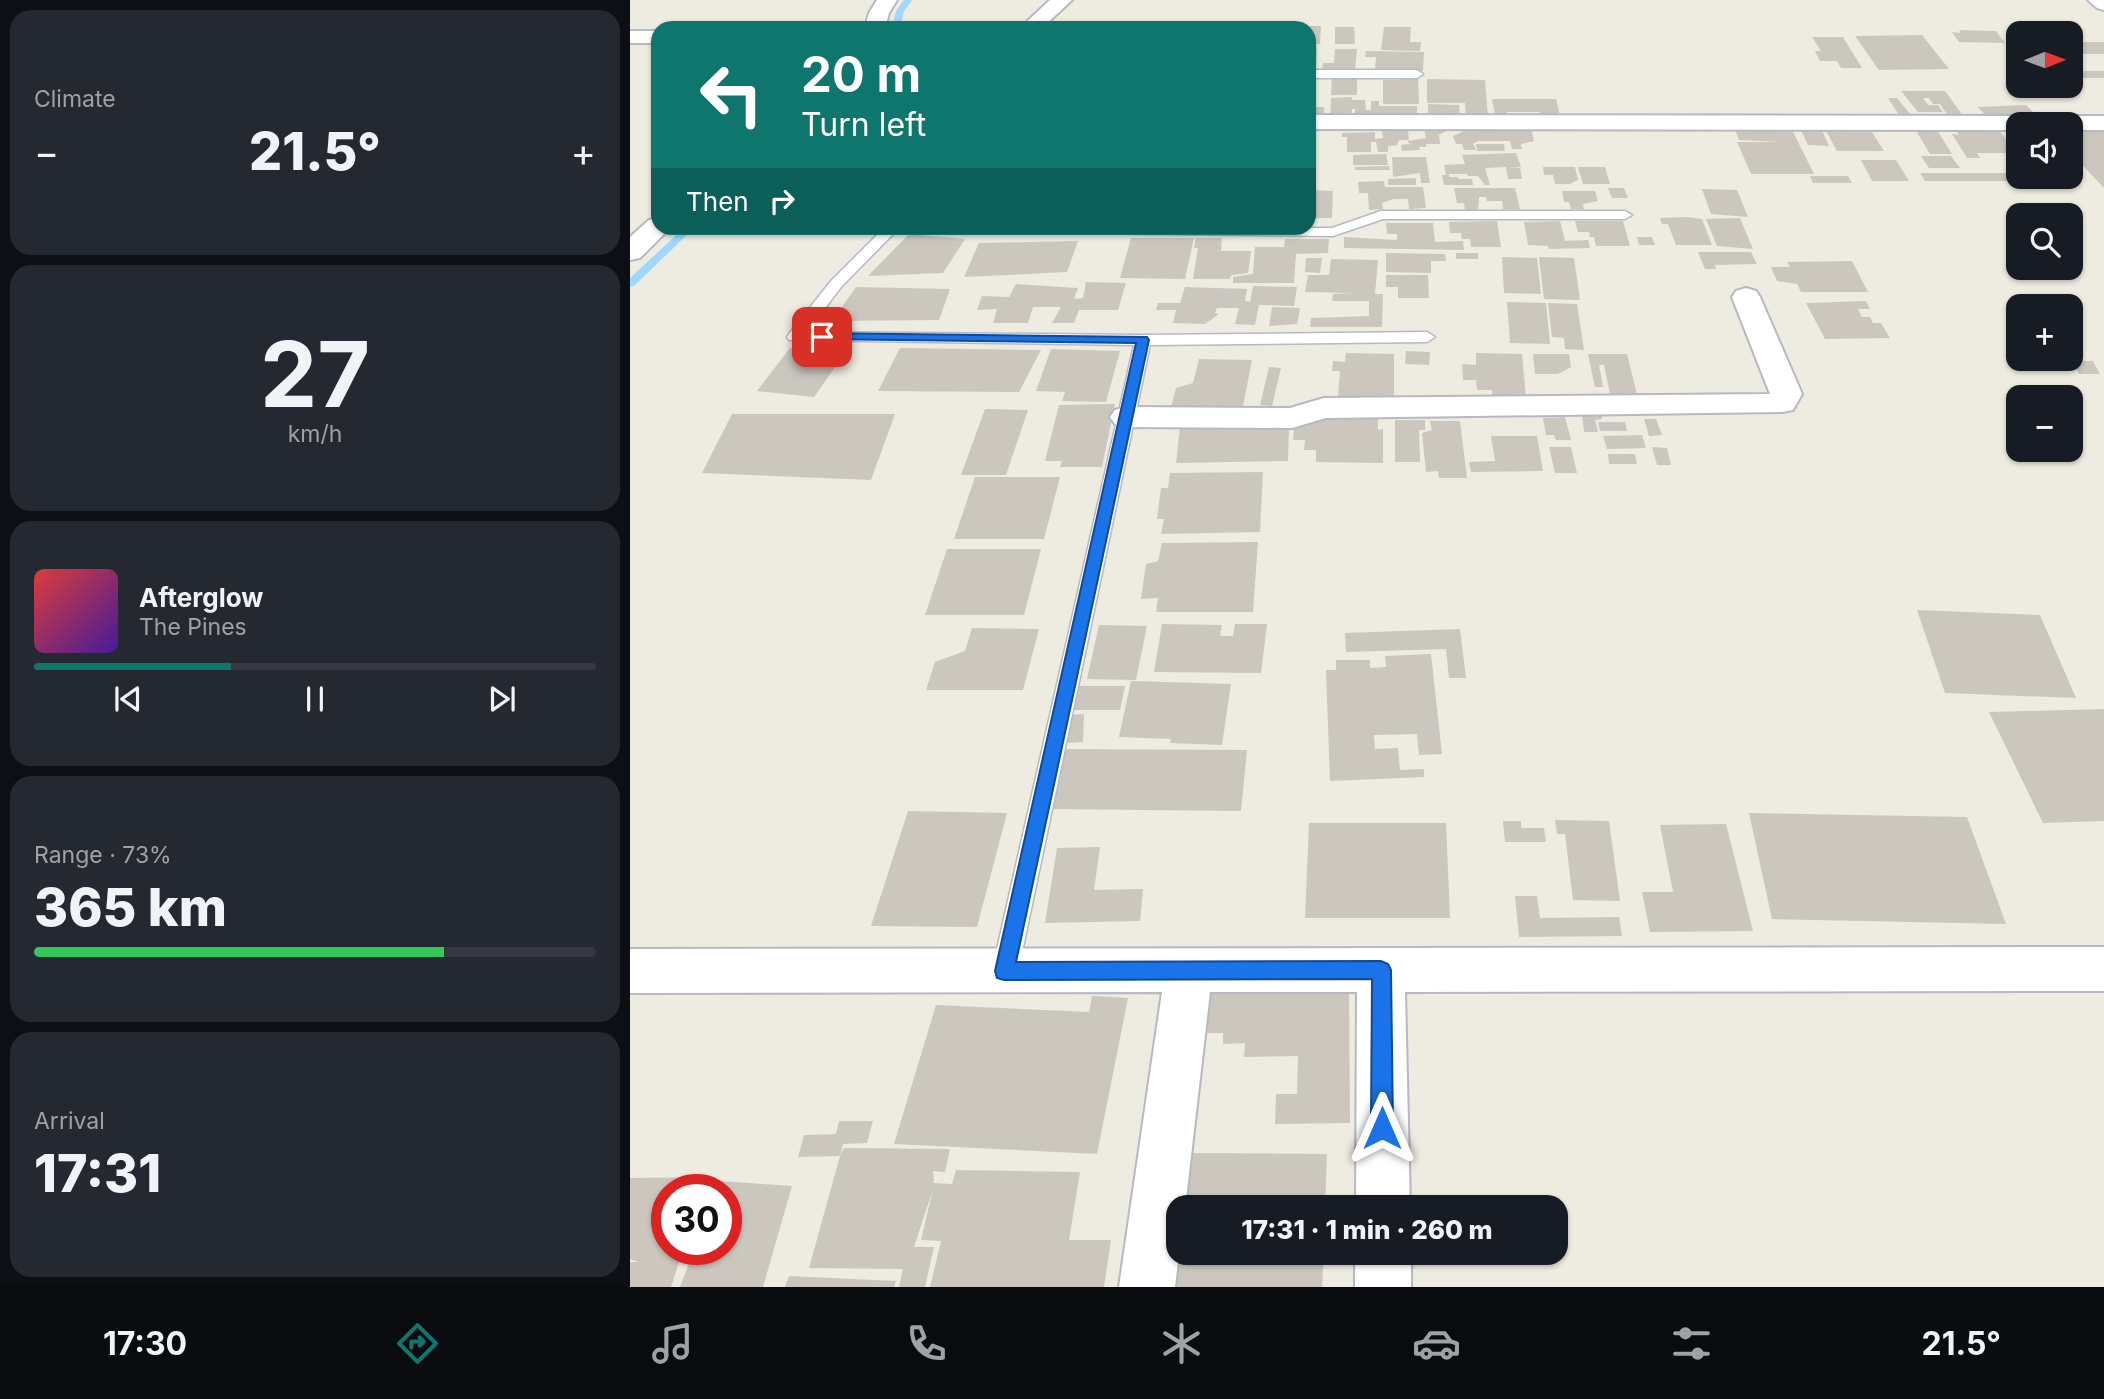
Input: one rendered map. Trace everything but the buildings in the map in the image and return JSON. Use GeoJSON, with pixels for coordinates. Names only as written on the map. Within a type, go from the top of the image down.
{"type":"FeatureCollection","features":[{"type":"Feature","properties":{"kind":"street"},"geometry":{"type":"LineString","coordinates":[[876,21],[878,13],[887,0]]}},
{"type":"Feature","properties":{"kind":"street"},"geometry":{"type":"LineString","coordinates":[[1038,21],[1062,0]]}},
{"type":"Feature","properties":{"kind":"street"},"geometry":{"type":"LineString","coordinates":[[2098,0],[2104,4]]}},
{"type":"Feature","properties":{"kind":"street"},"geometry":{"type":"LineString","coordinates":[[630,37],[651,37]]}},
{"type":"Feature","properties":{"kind":"street"},"geometry":{"type":"LineString","coordinates":[[1316,122],[2104,122]]}},
{"type":"Feature","properties":{"kind":"street"},"geometry":{"type":"LineString","coordinates":[[630,252],[651,232]]}},
{"type":"Feature","properties":{"kind":"street"},"geometry":{"type":"LineString","coordinates":[[1126,417],[1292,418],[1325,408],[1782,403],[1786,394],[1746,297]]}},
{"type":"Feature","properties":{"kind":"street"},"geometry":{"type":"LineString","coordinates":[[630,971],[2104,969]]}},
{"type":"Feature","properties":{"kind":"street"},"geometry":{"type":"LineString","coordinates":[[1381,970],[1383,1195]]}},
{"type":"Feature","properties":{"kind":"street"},"geometry":{"type":"LineString","coordinates":[[1147,1287],[1189,971]]}},
{"type":"Feature","properties":{"kind":"street"},"geometry":{"type":"LineString","coordinates":[[1383,1265],[1383,1287]]}},
{"type":"Feature","properties":{"kind":"lane"},"geometry":{"type":"LineString","coordinates":[[1316,74],[1417,74]]}},
{"type":"Feature","properties":{"kind":"lane"},"geometry":{"type":"LineString","coordinates":[[1316,232],[1333,232],[1381,215],[1625,215]]}},
{"type":"Feature","properties":{"kind":"lane"},"geometry":{"type":"LineString","coordinates":[[885,235],[836,284],[795,337],[1143,340],[1427,337]]}},
{"type":"Feature","properties":{"kind":"lane"},"geometry":{"type":"LineString","coordinates":[[1004,971],[1143,340]]}},
{"type":"Feature","properties":{"kind":"waterway"},"geometry":{"type":"LineString","coordinates":[[898,21],[900,11],[908,0]]}},
{"type":"Feature","properties":{"kind":"waterway"},"geometry":{"type":"LineString","coordinates":[[630,284],[682,235]]}},
{"type":"Feature","properties":{"kind":"route"},"geometry":{"type":"LineString","coordinates":[[822,337],[1143,340],[1004,971],[1381,970],[1382,1128]]}}]}
